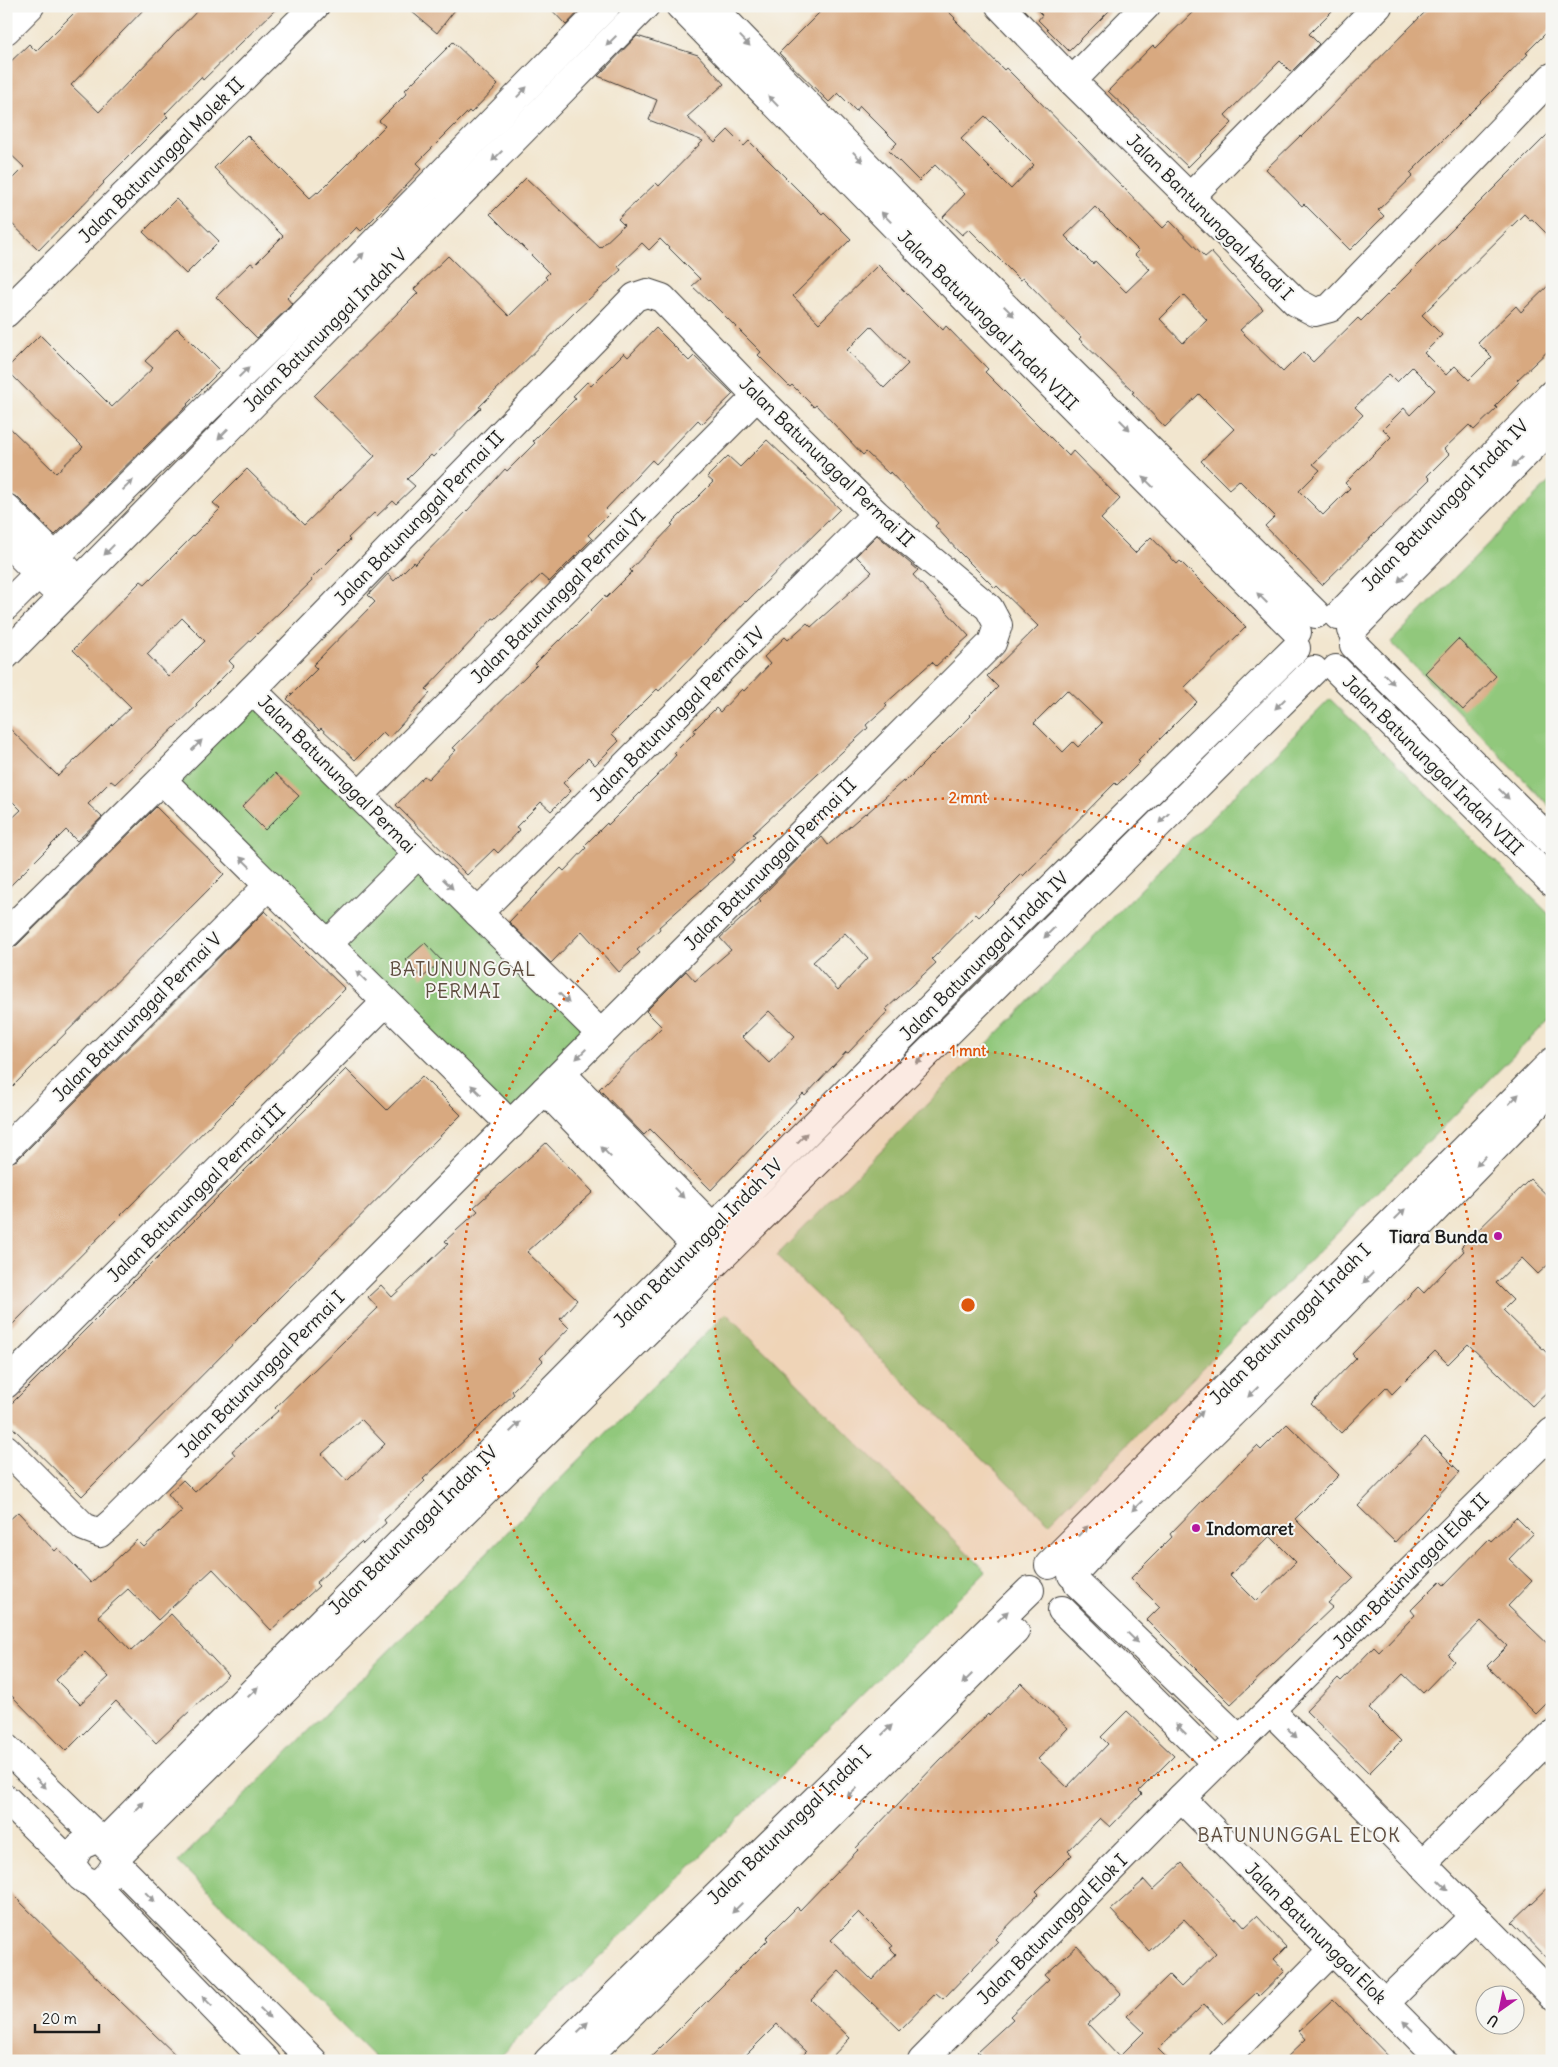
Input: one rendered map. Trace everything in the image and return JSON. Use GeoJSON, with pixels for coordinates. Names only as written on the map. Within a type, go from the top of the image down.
{"type":"FeatureCollection","features":[{"type":"Feature","properties":{"kind":"street"},"geometry":{"type":"LineString","coordinates":[[6,30],[30,6]]}},
{"type":"Feature","properties":{"kind":"street","name":"Jalan Batununggal Molek II"},"geometry":{"type":"LineString","coordinates":[[6,313],[315,6]]}},
{"type":"Feature","properties":{"kind":"street","name":"Jalan Batununggal Indah V"},"geometry":{"type":"LineString","coordinates":[[6,655],[71,589],[606,6]]}},
{"type":"Feature","properties":{"kind":"street","name":"Jalan Batununggal Indah V"},"geometry":{"type":"LineString","coordinates":[[6,606],[46,565],[319,318],[645,6]]}},
{"type":"Feature","properties":{"kind":"street","name":"Jalan Batununggal Indah VIII"},"geometry":{"type":"LineString","coordinates":[[680,6],[974,292],[1340,626],[1552,842]]}},
{"type":"Feature","properties":{"kind":"street","name":"Jalan Batununggal Indah VIII"},"geometry":{"type":"LineString","coordinates":[[711,6],[1296,640]]}},
{"type":"Feature","properties":{"kind":"street","name":"Jalan Bantununggal Abadi I"},"geometry":{"type":"LineString","coordinates":[[1000,6],[1072,81],[1296,302],[1315,312],[1330,308],[1552,77]]}},
{"type":"Feature","properties":{"kind":"street"},"geometry":{"type":"LineString","coordinates":[[1072,81],[1146,6]]}},
{"type":"Feature","properties":{"kind":"street"},"geometry":{"type":"LineString","coordinates":[[1190,197],[1378,6]]}},
{"type":"Feature","properties":{"kind":"street","name":"Jalan Batununggal Permai II"},"geometry":{"type":"LineString","coordinates":[[252,690],[635,297],[647,293],[662,298],[876,514],[989,608],[998,625],[992,643],[601,1034]]}},
{"type":"Feature","properties":{"kind":"street","name":"Jalan Batununggal Indah IV"},"geometry":{"type":"LineString","coordinates":[[1340,626],[1552,394]]}},
{"type":"Feature","properties":{"kind":"street","name":"Jalan Batununggal Permai VI"},"geometry":{"type":"LineString","coordinates":[[360,796],[757,396]]}},
{"type":"Feature","properties":{"kind":"street","name":"Jalan Batununggal Indah IV"},"geometry":{"type":"LineString","coordinates":[[1340,626],[1552,427]]}},
{"type":"Feature","properties":{"kind":"street"},"geometry":{"type":"LineString","coordinates":[[6,508],[46,565],[71,589]]}},
{"type":"Feature","properties":{"kind":"street","name":"Jalan Batununggal Permai IV"},"geometry":{"type":"LineString","coordinates":[[478,913],[876,514]]}},
{"type":"Feature","properties":{"kind":"street"},"geometry":{"type":"LineString","coordinates":[[6,542],[46,565]]}},
{"type":"Feature","properties":{"kind":"street"},"geometry":{"type":"LineString","coordinates":[[1304,621],[1340,626],[1348,660],[1325,670],[1302,661],[1296,640],[1304,621]]}},
{"type":"Feature","properties":{"kind":"street","name":"Jalan Batununggal Indah IV"},"geometry":{"type":"LineString","coordinates":[[714,1246],[964,974],[1296,640]]}},
{"type":"Feature","properties":{"kind":"street","name":"Jalan Batununggal Indah VIII"},"geometry":{"type":"LineString","coordinates":[[1325,670],[1552,882]]}},
{"type":"Feature","properties":{"kind":"street","name":"Jalan Batununggal Indah IV"},"geometry":{"type":"LineString","coordinates":[[109,1850],[714,1246],[984,996],[1325,670]]}},
{"type":"Feature","properties":{"kind":"street","name":"Jalan Batununggal Permai"},"geometry":{"type":"LineString","coordinates":[[162,780],[252,690],[601,1034]]}},
{"type":"Feature","properties":{"kind":"street"},"geometry":{"type":"LineString","coordinates":[[6,934],[162,780],[511,1125],[601,1034]]}},
{"type":"Feature","properties":{"kind":"street"},"geometry":{"type":"LineString","coordinates":[[328,944],[418,854]]}},
{"type":"Feature","properties":{"kind":"street","name":"Jalan Batununggal Permai V"},"geometry":{"type":"LineString","coordinates":[[6,1149],[269,885]]}},
{"type":"Feature","properties":{"kind":"street"},"geometry":{"type":"LineString","coordinates":[[964,974],[984,996]]}},
{"type":"Feature","properties":{"kind":"street","name":"Jalan Batununggal Permai III"},"geometry":{"type":"LineString","coordinates":[[6,1384],[386,1002]]}},
{"type":"Feature","properties":{"kind":"street","name":"Jalan Batununggal Indah I"},"geometry":{"type":"LineString","coordinates":[[1066,1575],[1552,1062]]}},
{"type":"Feature","properties":{"kind":"street"},"geometry":{"type":"LineString","coordinates":[[553,1082],[714,1246]]}},
{"type":"Feature","properties":{"kind":"street","name":"Jalan Batununggal Indah I"},"geometry":{"type":"LineString","coordinates":[[1066,1575],[1328,1319],[1552,1089]]}},
{"type":"Feature","properties":{"kind":"street","name":"Jalan Batununggal Permai I"},"geometry":{"type":"LineString","coordinates":[[6,1449],[84,1527],[100,1533],[511,1125]]}},
{"type":"Feature","properties":{"kind":"street","name":"Jalan Batununggal Elok II"},"geometry":{"type":"LineString","coordinates":[[1270,1710],[1552,1432]]}},
{"type":"Feature","properties":{"kind":"street"},"geometry":{"type":"LineString","coordinates":[[1044,1603],[1073,1601],[1066,1575]]}},
{"type":"Feature","properties":{"kind":"street"},"geometry":{"type":"LineString","coordinates":[[1216,1763],[1044,1603],[1035,1576],[1066,1575],[1240,1740]]}},
{"type":"Feature","properties":{"kind":"street","name":"Jalan Batununggal Indah I"},"geometry":{"type":"LineString","coordinates":[[548,2061],[1044,1603]]}},
{"type":"Feature","properties":{"kind":"street","name":"Jalan Batununggal Indah I"},"geometry":{"type":"LineString","coordinates":[[583,2061],[1044,1603]]}},
{"type":"Feature","properties":{"kind":"street"},"geometry":{"type":"LineString","coordinates":[[1181,1798],[1270,1710],[1551,1992]]}},
{"type":"Feature","properties":{"kind":"street"},"geometry":{"type":"LineString","coordinates":[[1422,1864],[1552,1736]]}},
{"type":"Feature","properties":{"kind":"street"},"geometry":{"type":"LineString","coordinates":[[6,1748],[109,1850],[313,2061]]}},
{"type":"Feature","properties":{"kind":"street","name":"Jalan Batununggal Elok"},"geometry":{"type":"LineString","coordinates":[[1181,1798],[1442,2061]]}},
{"type":"Feature","properties":{"kind":"street","name":"Jalan Batununggal Elok I"},"geometry":{"type":"LineString","coordinates":[[922,2061],[1181,1798]]}},
{"type":"Feature","properties":{"kind":"street"},"geometry":{"type":"LineString","coordinates":[[6,1799],[71,1863],[80,1876],[93,1883],[266,2061]]}},
{"type":"Feature","properties":{"kind":"street"},"geometry":{"type":"LineString","coordinates":[[71,1863],[80,1846],[109,1850]]}},
{"type":"Feature","properties":{"kind":"street"},"geometry":{"type":"LineString","coordinates":[[93,1883],[109,1877],[109,1850]]}},
{"type":"Feature","properties":{"kind":"street"},"geometry":{"type":"LineString","coordinates":[[1385,2003],[1474,1916]]}},
{"type":"Feature","properties":{"kind":"street"},"geometry":{"type":"LineString","coordinates":[[1223,2061],[1333,1950]]}},
{"type":"Feature","properties":{"kind":"green space"},"geometry":{"type":"Polygon","coordinates":[[[1552,479],[1552,809],[1391,642],[1552,479]]]}},
{"type":"Feature","properties":{"kind":"green space"},"geometry":{"type":"Polygon","coordinates":[[[247,692],[596,1035],[510,1121],[164,774],[247,692]]]}},
{"type":"Feature","properties":{"kind":"green space"},"geometry":{"type":"Polygon","coordinates":[[[1330,699],[1552,917],[1552,1017],[1049,1523],[776,1256],[1330,699]]]}},
{"type":"Feature","properties":{"kind":"green space"},"geometry":{"type":"Polygon","coordinates":[[[726,1313],[986,1571],[496,2061],[378,2061],[178,1862],[726,1313]]]}},
{"type":"Feature","properties":{"kind":"building"},"geometry":{"type":"Polygon","coordinates":[[[81,6],[147,6],[71,85],[99,112],[202,6],[279,6],[203,80],[201,77],[165,114],[168,117],[39,250],[6,218],[6,185],[24,167],[6,150],[6,66],[29,44],[36,51],[81,6]]]}},
{"type":"Feature","properties":{"kind":"building"},"geometry":{"type":"Polygon","coordinates":[[[405,6],[458,6],[437,33],[405,6]]]}},
{"type":"Feature","properties":{"kind":"building"},"geometry":{"type":"Polygon","coordinates":[[[548,6],[584,6],[566,25],[548,6]]]}},
{"type":"Feature","properties":{"kind":"building"},"geometry":{"type":"Polygon","coordinates":[[[826,6],[943,6],[1004,70],[1006,68],[1163,228],[1170,221],[1205,257],[1211,252],[1263,309],[1240,330],[1283,372],[1303,352],[1313,362],[1358,318],[1361,321],[1552,130],[1552,239],[1532,219],[1530,220],[1524,214],[1422,315],[1442,335],[1424,353],[1446,375],[1455,366],[1469,380],[1492,357],[1478,343],[1516,306],[1521,312],[1552,282],[1552,347],[1517,380],[1519,382],[1495,406],[1497,408],[1474,430],[1469,425],[1444,449],[1449,454],[1427,476],[1430,479],[1322,585],[1265,526],[1275,516],[1239,480],[1229,489],[1201,461],[1234,429],[1199,394],[1165,427],[1132,393],[1134,392],[1079,339],[1081,337],[1023,278],[1020,280],[969,229],[962,235],[943,217],[965,194],[935,165],[919,181],[889,151],[897,143],[860,106],[856,111],[838,93],[829,102],[779,53],[826,6]],[[985,116],[961,139],[1011,189],[1034,165],[985,116]],[[1095,207],[1065,236],[1093,264],[1095,261],[1126,292],[1150,269],[1135,255],[1139,251],[1095,207]],[[1184,295],[1160,319],[1183,343],[1207,320],[1184,295]],[[1412,367],[1397,382],[1389,374],[1355,407],[1363,415],[1313,464],[1320,470],[1299,491],[1323,515],[1350,488],[1345,483],[1391,437],[1383,429],[1404,408],[1410,415],[1435,390],[1412,367]]]}},
{"type":"Feature","properties":{"kind":"building"},"geometry":{"type":"Polygon","coordinates":[[[1033,6],[1114,6],[1069,51],[1038,20],[1042,15],[1033,6]]]}},
{"type":"Feature","properties":{"kind":"building"},"geometry":{"type":"Polygon","coordinates":[[[1199,6],[1337,6],[1309,34],[1319,44],[1291,72],[1280,61],[1225,115],[1232,123],[1188,167],[1108,91],[1153,45],[1156,48],[1199,6]]]}},
{"type":"Feature","properties":{"kind":"building"},"geometry":{"type":"Polygon","coordinates":[[[1431,6],[1552,6],[1552,27],[1526,53],[1528,54],[1509,74],[1410,173],[1413,176],[1378,210],[1384,216],[1350,250],[1304,204],[1302,206],[1266,169],[1301,137],[1431,6]]]}},
{"type":"Feature","properties":{"kind":"building"},"geometry":{"type":"Polygon","coordinates":[[[637,36],[698,55],[724,84],[687,117],[715,143],[728,130],[744,146],[749,141],[822,214],[824,212],[851,239],[793,296],[819,323],[878,265],[943,330],[946,326],[988,369],[985,372],[1069,456],[1073,451],[1120,499],[1101,519],[1135,553],[1151,537],[1177,564],[1180,561],[1246,627],[1184,688],[1197,702],[1138,761],[1140,762],[1117,785],[1115,783],[1023,876],[1022,874],[979,917],[976,914],[932,959],[936,963],[886,1009],[888,1011],[848,1053],[846,1052],[805,1096],[803,1094],[711,1190],[650,1129],[644,1135],[599,1089],[662,1027],[646,1011],[686,971],[695,981],[731,950],[720,938],[761,901],[759,899],[806,851],[822,837],[828,845],[903,781],[904,783],[998,687],[987,676],[1038,626],[997,586],[995,588],[958,551],[935,526],[938,523],[890,472],[889,474],[866,452],[863,455],[816,405],[814,407],[792,385],[790,387],[758,355],[761,352],[709,300],[692,286],[700,279],[660,239],[649,250],[642,243],[618,266],[621,270],[577,310],[479,407],[481,408],[433,457],[431,455],[407,479],[415,486],[396,504],[393,501],[377,516],[374,513],[348,538],[350,540],[310,580],[312,581],[229,661],[234,666],[196,704],[197,706],[115,784],[111,781],[88,804],[102,817],[77,841],[66,830],[6,890],[6,824],[21,810],[6,795],[6,725],[58,776],[131,707],[73,650],[141,581],[145,584],[220,509],[213,503],[247,469],[304,525],[375,456],[314,396],[418,293],[414,289],[448,256],[509,316],[547,279],[545,277],[549,273],[490,214],[526,178],[600,248],[624,225],[618,219],[656,183],[659,186],[703,141],[649,120],[657,100],[598,76],[637,36]],[[871,326],[847,350],[884,388],[908,364],[871,326]],[[182,618],[147,654],[169,677],[205,641],[182,618]],[[1067,690],[1034,723],[1063,752],[1073,742],[1078,747],[1102,723],[1067,690]],[[845,933],[813,962],[838,990],[868,958],[845,933]],[[769,1011],[742,1037],[769,1063],[795,1036],[769,1011]]]}},
{"type":"Feature","properties":{"kind":"building"},"geometry":{"type":"Polygon","coordinates":[[[453,42],[498,85],[417,163],[422,168],[391,201],[361,231],[357,227],[287,298],[292,304],[257,338],[216,297],[251,263],[254,265],[283,236],[214,168],[247,135],[310,198],[318,193],[385,126],[379,121],[407,93],[405,90],[453,42]]]}},
{"type":"Feature","properties":{"kind":"building"},"geometry":{"type":"Polygon","coordinates":[[[176,199],[219,241],[186,274],[143,232],[176,199]]]}},
{"type":"Feature","properties":{"kind":"building"},"geometry":{"type":"Polygon","coordinates":[[[177,328],[220,371],[188,405],[55,535],[17,497],[6,493],[6,424],[56,473],[83,447],[6,369],[40,335],[112,407],[153,368],[145,361],[177,328]]]}},
{"type":"Feature","properties":{"kind":"building"},"geometry":{"type":"Polygon","coordinates":[[[656,328],[689,361],[694,356],[733,394],[702,424],[698,420],[656,464],[652,460],[606,509],[610,513],[588,535],[592,539],[549,582],[541,575],[495,619],[493,618],[426,689],[430,693],[389,738],[383,732],[355,760],[321,728],[319,730],[287,699],[317,669],[313,665],[375,602],[368,595],[388,574],[394,581],[413,562],[415,564],[505,469],[507,471],[535,443],[533,441],[576,398],[573,396],[587,382],[591,386],[624,353],[628,357],[656,328]]]}},
{"type":"Feature","properties":{"kind":"building"},"geometry":{"type":"Polygon","coordinates":[[[767,440],[840,509],[745,601],[659,691],[657,689],[612,734],[619,741],[595,765],[588,758],[563,783],[571,791],[551,811],[541,802],[516,827],[520,830],[498,853],[494,849],[467,875],[396,805],[424,776],[428,779],[456,750],[453,748],[537,665],[535,664],[632,572],[630,570],[673,525],[671,524],[713,482],[707,477],[728,456],[740,467],[767,440]]]}},
{"type":"Feature","properties":{"kind":"building"},"geometry":{"type":"Polygon","coordinates":[[[877,535],[918,570],[913,575],[969,636],[936,666],[932,662],[885,704],[887,706],[866,725],[868,728],[753,834],[755,836],[732,856],[735,860],[659,927],[660,929],[637,950],[640,953],[619,972],[582,931],[551,963],[509,922],[561,868],[564,871],[586,848],[584,846],[657,776],[676,755],[674,753],[716,708],[720,712],[770,664],[764,657],[785,637],[788,640],[807,623],[811,627],[872,572],[856,556],[877,535]]]}},
{"type":"Feature","properties":{"kind":"building"},"geometry":{"type":"Polygon","coordinates":[[[1458,639],[1496,676],[1463,710],[1425,673],[1458,639]]]}},
{"type":"Feature","properties":{"kind":"building"},"geometry":{"type":"Polygon","coordinates":[[[275,773],[299,796],[265,830],[242,807],[275,773]]]}},
{"type":"Feature","properties":{"kind":"building"},"geometry":{"type":"Polygon","coordinates":[[[156,807],[224,874],[6,1093],[6,949],[17,945],[156,807]]]}},
{"type":"Feature","properties":{"kind":"building"},"geometry":{"type":"Polygon","coordinates":[[[265,911],[345,989],[6,1331],[6,1164],[17,1160],[265,911]]]}},
{"type":"Feature","properties":{"kind":"building"},"geometry":{"type":"Polygon","coordinates":[[[425,943],[442,961],[422,978],[406,960],[425,943]]]}},
{"type":"Feature","properties":{"kind":"building"},"geometry":{"type":"Polygon","coordinates":[[[346,1069],[387,1110],[422,1076],[461,1115],[82,1496],[6,1421],[6,1409],[346,1069]]]}},
{"type":"Feature","properties":{"kind":"building"},"geometry":{"type":"Polygon","coordinates":[[[546,1143],[593,1192],[527,1252],[577,1300],[560,1319],[569,1328],[540,1358],[543,1361],[512,1391],[514,1394],[423,1479],[425,1481],[384,1520],[386,1523],[363,1544],[361,1542],[316,1583],[319,1586],[271,1630],[213,1569],[158,1620],[128,1589],[98,1616],[131,1651],[171,1614],[228,1675],[156,1743],[116,1701],[66,1751],[6,1690],[6,1523],[18,1512],[55,1551],[58,1548],[91,1583],[137,1540],[144,1547],[182,1511],[168,1494],[183,1480],[195,1492],[235,1455],[232,1451],[278,1411],[275,1408],[378,1308],[368,1297],[381,1285],[392,1297],[448,1244],[445,1241],[478,1211],[474,1207],[546,1143]],[[361,1419],[322,1454],[347,1481],[385,1444],[361,1419]],[[85,1652],[56,1680],[80,1704],[109,1677],[85,1652]]]}},
{"type":"Feature","properties":{"kind":"building"},"geometry":{"type":"Polygon","coordinates":[[[1530,1179],[1552,1200],[1552,1261],[1538,1274],[1522,1258],[1496,1283],[1513,1300],[1503,1310],[1552,1358],[1552,1387],[1532,1406],[1468,1344],[1448,1364],[1435,1351],[1392,1394],[1386,1387],[1341,1433],[1311,1404],[1356,1358],[1352,1354],[1418,1287],[1424,1293],[1464,1251],[1461,1247],[1530,1179]]]}},
{"type":"Feature","properties":{"kind":"building"},"geometry":{"type":"Polygon","coordinates":[[[1287,1424],[1339,1475],[1295,1519],[1354,1578],[1328,1603],[1333,1607],[1231,1704],[1147,1620],[1160,1607],[1131,1578],[1172,1537],[1170,1534],[1241,1461],[1257,1446],[1261,1450],[1287,1424]],[[1270,1536],[1230,1575],[1256,1601],[1296,1562],[1270,1536]]]}},
{"type":"Feature","properties":{"kind":"building"},"geometry":{"type":"Polygon","coordinates":[[[1425,1437],[1460,1472],[1395,1542],[1358,1506],[1425,1437]]]}},
{"type":"Feature","properties":{"kind":"building"},"geometry":{"type":"Polygon","coordinates":[[[1516,1517],[1533,1534],[1509,1559],[1532,1581],[1508,1606],[1552,1648],[1552,1698],[1536,1714],[1487,1666],[1507,1646],[1481,1621],[1448,1655],[1454,1661],[1423,1693],[1403,1674],[1369,1709],[1401,1741],[1369,1773],[1306,1711],[1338,1678],[1341,1681],[1374,1647],[1379,1652],[1415,1615],[1411,1610],[1440,1581],[1444,1585],[1489,1539],[1491,1541],[1516,1517]]]}},
{"type":"Feature","properties":{"kind":"building"},"geometry":{"type":"Polygon","coordinates":[[[1021,1683],[1068,1728],[1038,1759],[1067,1787],[1108,1744],[1101,1737],[1127,1711],[1174,1756],[1139,1791],[1142,1794],[1110,1827],[1100,1818],[1068,1851],[1072,1855],[1036,1891],[1039,1894],[995,1939],[998,1942],[943,1999],[936,1993],[900,2030],[839,1971],[811,2000],[850,2038],[828,2061],[797,2061],[806,2052],[777,2024],[740,2061],[647,2061],[768,1940],[766,1938],[797,1907],[800,1910],[940,1760],[988,1714],[989,1716],[1021,1683]],[[859,1912],[831,1940],[872,1980],[896,1954],[890,1948],[893,1946],[859,1912]]]}},
{"type":"Feature","properties":{"kind":"building"},"geometry":{"type":"Polygon","coordinates":[[[1182,1863],[1235,1919],[1237,1918],[1245,1927],[1257,1916],[1286,1947],[1274,1959],[1285,1971],[1259,1996],[1256,1993],[1223,2024],[1204,2004],[1158,2049],[1170,2061],[986,2061],[977,2052],[1013,2019],[1010,2016],[1049,1979],[1045,1975],[1077,1946],[1121,1994],[1088,2024],[1119,2057],[1144,2032],[1127,2016],[1169,1975],[1181,1987],[1216,1953],[1184,1919],[1149,1951],[1111,1910],[1144,1880],[1153,1890],[1182,1863]]]}},
{"type":"Feature","properties":{"kind":"building"},"geometry":{"type":"Polygon","coordinates":[[[1552,1884],[1552,1963],[1512,1922],[1552,1884]]]}},
{"type":"Feature","properties":{"kind":"building"},"geometry":{"type":"Polygon","coordinates":[[[6,1888],[119,2000],[182,2061],[6,2061],[6,1888]]]}},
{"type":"Feature","properties":{"kind":"building"},"geometry":{"type":"Polygon","coordinates":[[[1333,1999],[1393,2061],[1283,2061],[1306,2039],[1299,2031],[1333,1999]]]}},
{"type":"Feature","properties":{"kind":"place","name":"Tiara Bunda"},"geometry":{"type":"Point","coordinates":[1498,1236]}},
{"type":"Feature","properties":{"kind":"place","name":"Indomaret"},"geometry":{"type":"Point","coordinates":[1196,1528]}},
{"type":"Feature","properties":{"kind":"district","name":"BATUNUNGGAL PERMAI"},"geometry":{"type":"Point","coordinates":[463,980]}},
{"type":"Feature","properties":{"kind":"district","name":"BATUNUNGGAL ELOK"},"geometry":{"type":"Point","coordinates":[1299,1835]}}]}
